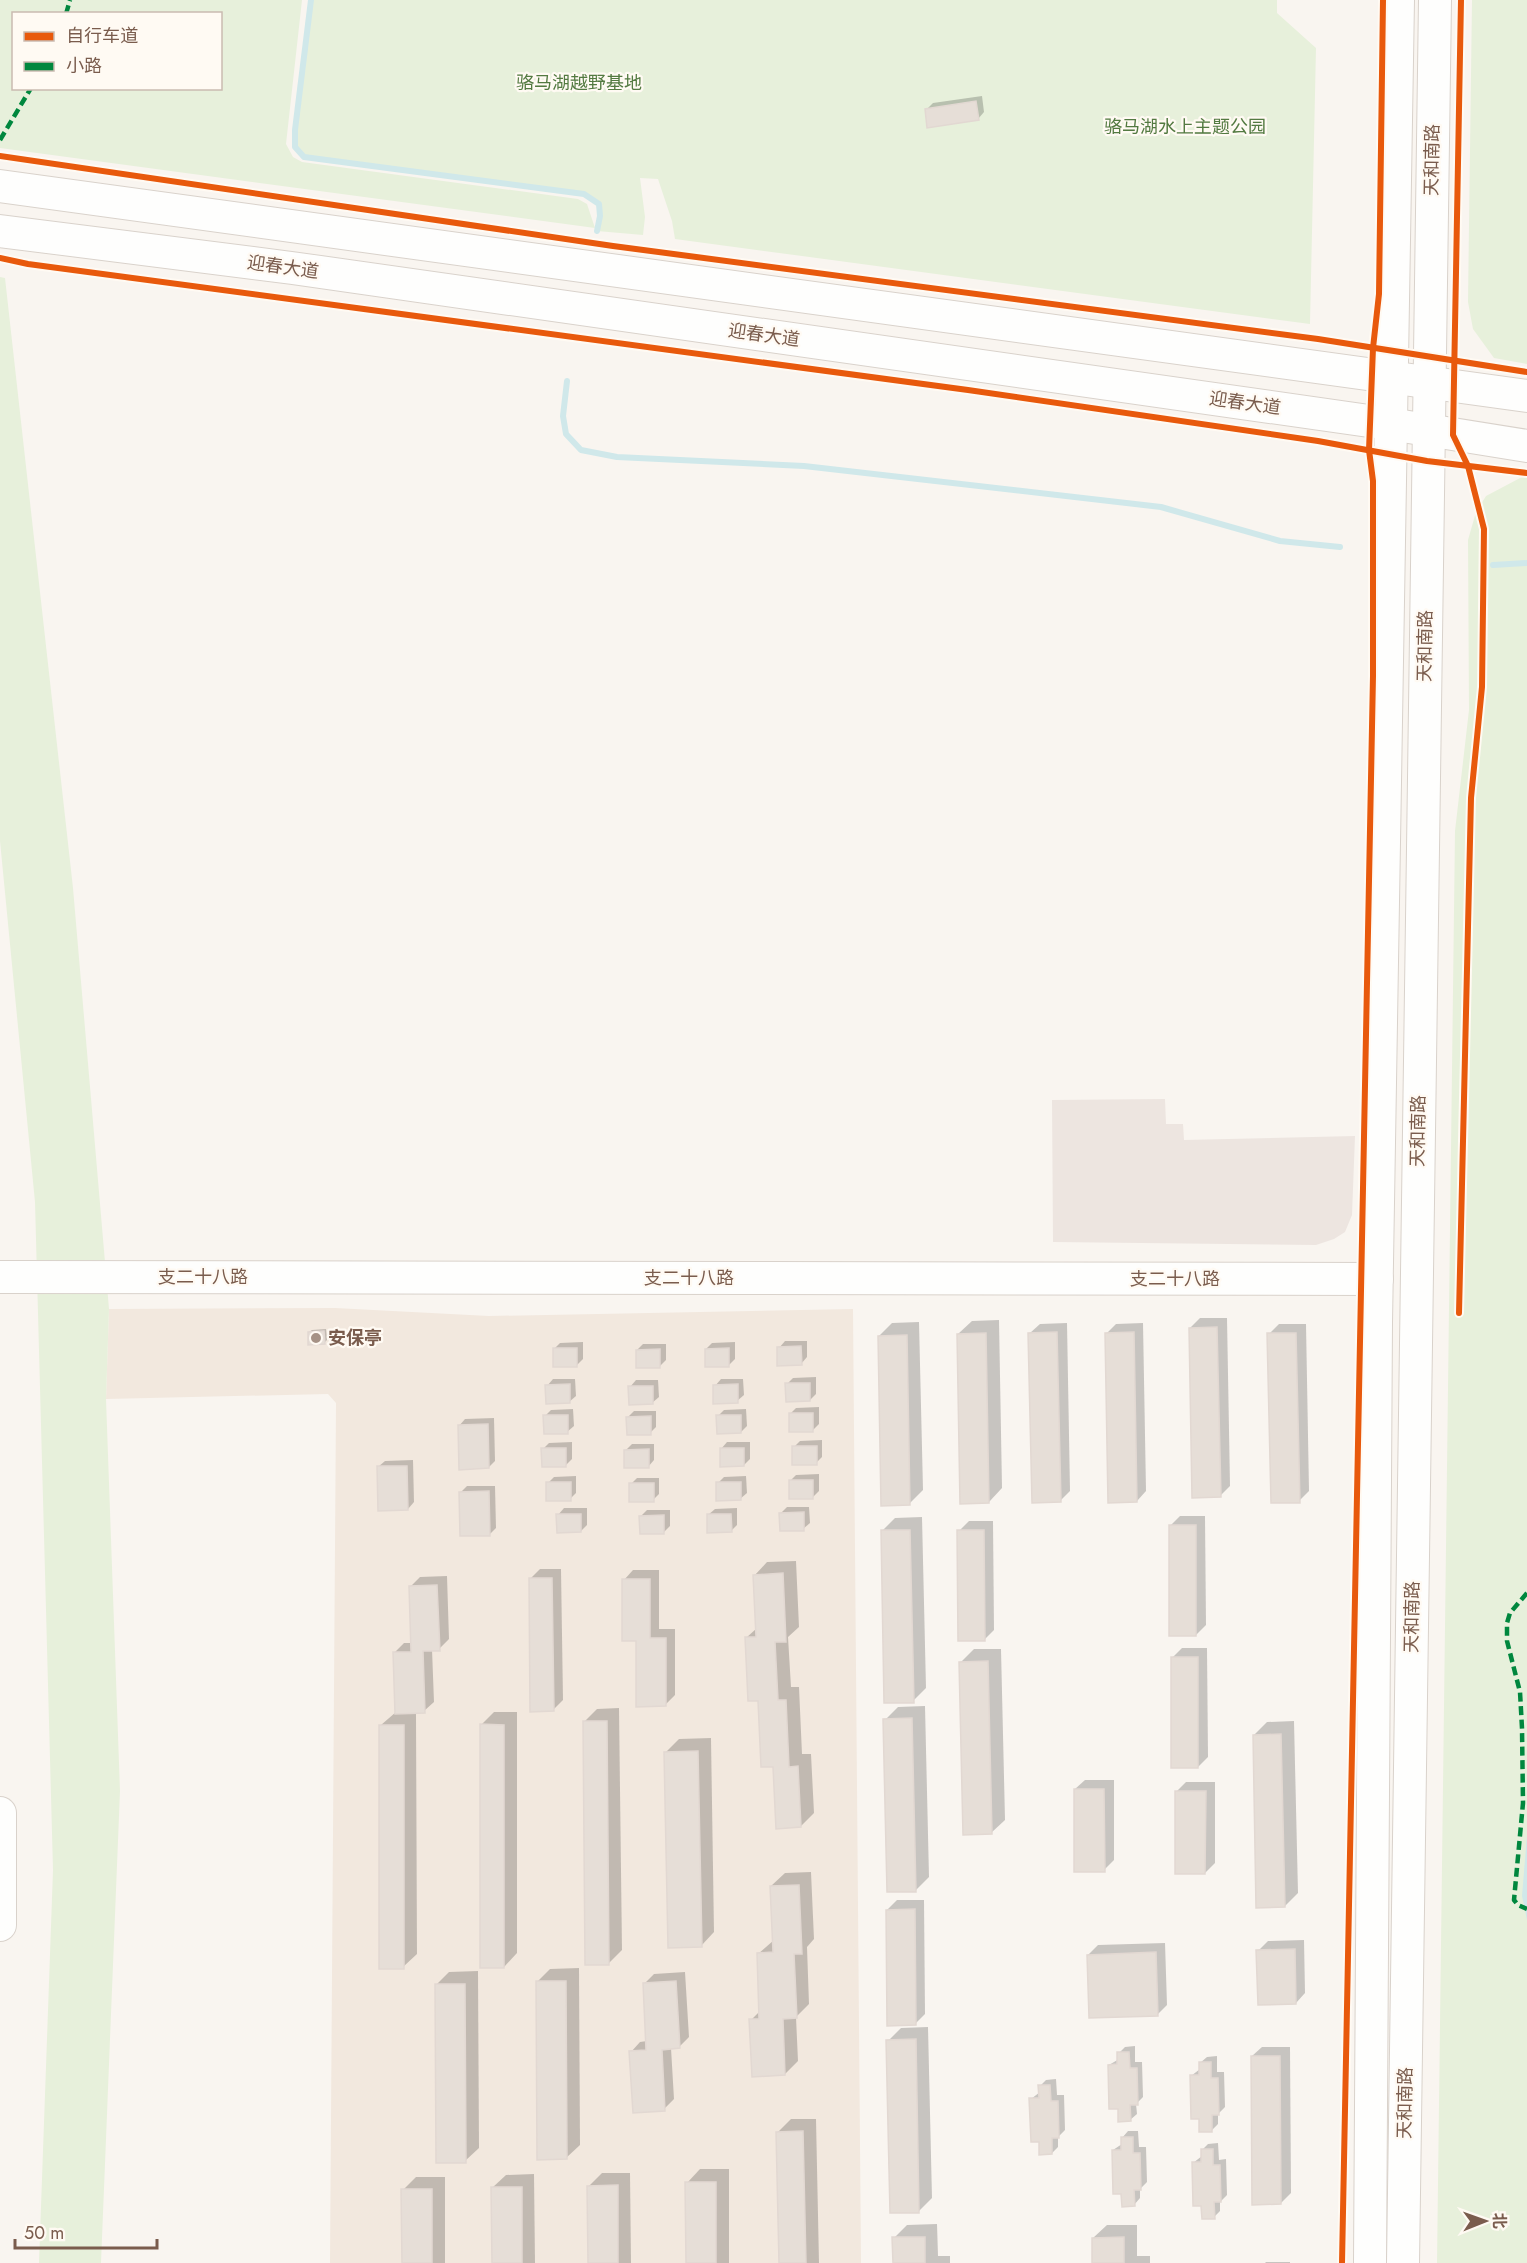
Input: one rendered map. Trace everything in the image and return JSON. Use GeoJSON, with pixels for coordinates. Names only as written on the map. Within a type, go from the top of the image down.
{"type":"FeatureCollection","features":[{"type":"Feature","properties":{"kind":"street","name":"天和南路"},"geometry":{"type":"LineString","coordinates":[[1370,2263],[1377,1279],[1398,0]]}},
{"type":"Feature","properties":{"kind":"street","name":"天和南路"},"geometry":{"type":"LineString","coordinates":[[1403,2263],[1435,0]]}},
{"type":"Feature","properties":{"kind":"street"},"geometry":{"type":"LineString","coordinates":[[0,186],[1527,396]]}},
{"type":"Feature","properties":{"kind":"street","name":"迎春大道"},"geometry":{"type":"LineString","coordinates":[[0,231],[292,268],[1390,424],[1428,432],[1527,446]]}},
{"type":"Feature","properties":{"kind":"street","name":"支二十八路"},"geometry":{"type":"LineString","coordinates":[[0,1277],[1377,1279]]}},
{"type":"Feature","properties":{"kind":"street"},"geometry":{"type":"LineString","coordinates":[[0,1813],[0,1925]]}},
{"type":"Feature","properties":{"kind":"shaded area"},"geometry":{"type":"Polygon","coordinates":[[[1165,1099],[1166,1124],[1183,1124],[1184,1140],[1355,1136],[1352,1215],[1345,1232],[1334,1239],[1316,1245],[1053,1242],[1052,1100],[1165,1099]]]}},
{"type":"Feature","properties":{"kind":"shaded area"},"geometry":{"type":"Polygon","coordinates":[[[335,1308],[489,1316],[853,1309],[861,2263],[330,2263],[336,1403],[328,1394],[106,1399],[109,1309],[335,1308]]]}},
{"type":"Feature","properties":{"kind":"green space"},"geometry":{"type":"Polygon","coordinates":[[[0,0],[302,0],[286,144],[293,157],[302,162],[578,199],[587,204],[595,228],[0,148],[0,0]]]}},
{"type":"Feature","properties":{"kind":"green space"},"geometry":{"type":"Polygon","coordinates":[[[311,0],[1277,0],[1277,13],[1316,48],[1310,324],[675,239],[672,221],[658,179],[640,178],[645,217],[643,235],[597,231],[600,216],[599,204],[584,194],[304,157],[295,147],[295,130],[311,0]]]}},
{"type":"Feature","properties":{"kind":"green space"},"geometry":{"type":"Polygon","coordinates":[[[1472,0],[1527,0],[1527,364],[1494,358],[1473,329],[1468,302],[1472,0]]]}},
{"type":"Feature","properties":{"kind":"green space"},"geometry":{"type":"Polygon","coordinates":[[[0,277],[5,278],[73,888],[109,1309],[106,1399],[120,1791],[101,2263],[39,2263],[53,1870],[35,1202],[0,841],[0,277]]]}},
{"type":"Feature","properties":{"kind":"green space"},"geometry":{"type":"Polygon","coordinates":[[[1522,477],[1527,478],[1527,2263],[1437,2263],[1455,831],[1469,710],[1468,540],[1476,512],[1486,496],[1522,477]]]}},
{"type":"Feature","properties":{"kind":"water"},"geometry":{"type":"Polygon","coordinates":[[[1527,1835],[1527,1920],[1522,1896],[1527,1835]]]}},
{"type":"Feature","properties":{"kind":"building"},"geometry":{"type":"Polygon","coordinates":[[[976,101],[979,120],[927,128],[925,109],[976,101]]]}},
{"type":"Feature","properties":{"kind":"building"},"geometry":{"type":"Polygon","coordinates":[[[1217,1327],[1221,1497],[1192,1498],[1189,1328],[1217,1327]]]}},
{"type":"Feature","properties":{"kind":"building","name":"安保亭"},"geometry":{"type":"Polygon","coordinates":[[[324,1331],[325,1344],[308,1345],[308,1332],[324,1331]]]}},
{"type":"Feature","properties":{"kind":"building"},"geometry":{"type":"Polygon","coordinates":[[[1057,1332],[1061,1502],[1032,1503],[1028,1333],[1057,1332]]]}},
{"type":"Feature","properties":{"kind":"building"},"geometry":{"type":"Polygon","coordinates":[[[1134,1332],[1137,1502],[1108,1503],[1105,1333],[1134,1332]]]}},
{"type":"Feature","properties":{"kind":"building"},"geometry":{"type":"Polygon","coordinates":[[[986,1333],[989,1503],[960,1504],[957,1334],[986,1333]]]}},
{"type":"Feature","properties":{"kind":"building"},"geometry":{"type":"Polygon","coordinates":[[[1267,1333],[1296,1333],[1300,1503],[1271,1503],[1267,1333]]]}},
{"type":"Feature","properties":{"kind":"building"},"geometry":{"type":"Polygon","coordinates":[[[907,1335],[910,1505],[881,1506],[878,1336],[907,1335]]]}},
{"type":"Feature","properties":{"kind":"building"},"geometry":{"type":"Polygon","coordinates":[[[801,1346],[802,1365],[777,1366],[777,1347],[801,1346]]]}},
{"type":"Feature","properties":{"kind":"building"},"geometry":{"type":"Polygon","coordinates":[[[553,1348],[577,1348],[577,1367],[553,1367],[553,1348]]]}},
{"type":"Feature","properties":{"kind":"building"},"geometry":{"type":"Polygon","coordinates":[[[729,1348],[729,1367],[705,1367],[705,1349],[729,1348]]]}},
{"type":"Feature","properties":{"kind":"building"},"geometry":{"type":"Polygon","coordinates":[[[660,1349],[660,1368],[636,1368],[636,1350],[660,1349]]]}},
{"type":"Feature","properties":{"kind":"building"},"geometry":{"type":"Polygon","coordinates":[[[785,1383],[810,1383],[810,1401],[786,1402],[785,1383]]]}},
{"type":"Feature","properties":{"kind":"building"},"geometry":{"type":"Polygon","coordinates":[[[570,1384],[570,1403],[546,1404],[545,1385],[570,1384]]]}},
{"type":"Feature","properties":{"kind":"building"},"geometry":{"type":"Polygon","coordinates":[[[738,1384],[738,1403],[713,1404],[713,1385],[738,1384]]]}},
{"type":"Feature","properties":{"kind":"building"},"geometry":{"type":"Polygon","coordinates":[[[628,1386],[653,1386],[653,1404],[629,1405],[628,1386]]]}},
{"type":"Feature","properties":{"kind":"building"},"geometry":{"type":"Polygon","coordinates":[[[789,1413],[813,1413],[813,1432],[789,1432],[789,1413]]]}},
{"type":"Feature","properties":{"kind":"building"},"geometry":{"type":"Polygon","coordinates":[[[543,1415],[568,1415],[568,1434],[544,1434],[543,1415]]]}},
{"type":"Feature","properties":{"kind":"building"},"geometry":{"type":"Polygon","coordinates":[[[716,1415],[741,1415],[741,1433],[717,1434],[716,1415]]]}},
{"type":"Feature","properties":{"kind":"building"},"geometry":{"type":"Polygon","coordinates":[[[651,1416],[651,1435],[627,1435],[626,1417],[651,1416]]]}},
{"type":"Feature","properties":{"kind":"building"},"geometry":{"type":"Polygon","coordinates":[[[488,1424],[489,1468],[459,1470],[458,1425],[488,1424]]]}},
{"type":"Feature","properties":{"kind":"building"},"geometry":{"type":"Polygon","coordinates":[[[792,1446],[817,1446],[817,1465],[792,1465],[792,1446]]]}},
{"type":"Feature","properties":{"kind":"building"},"geometry":{"type":"Polygon","coordinates":[[[541,1448],[566,1448],[566,1467],[542,1467],[541,1448]]]}},
{"type":"Feature","properties":{"kind":"building"},"geometry":{"type":"Polygon","coordinates":[[[720,1448],[744,1448],[744,1466],[720,1467],[720,1448]]]}},
{"type":"Feature","properties":{"kind":"building"},"geometry":{"type":"Polygon","coordinates":[[[649,1449],[649,1468],[624,1468],[624,1450],[649,1449]]]}},
{"type":"Feature","properties":{"kind":"building"},"geometry":{"type":"Polygon","coordinates":[[[377,1466],[407,1466],[408,1510],[378,1511],[377,1466]]]}},
{"type":"Feature","properties":{"kind":"building"},"geometry":{"type":"Polygon","coordinates":[[[789,1480],[813,1480],[813,1499],[789,1499],[789,1480]]]}},
{"type":"Feature","properties":{"kind":"building"},"geometry":{"type":"Polygon","coordinates":[[[546,1482],[571,1482],[571,1501],[546,1501],[546,1482]]]}},
{"type":"Feature","properties":{"kind":"building"},"geometry":{"type":"Polygon","coordinates":[[[716,1482],[741,1482],[741,1500],[716,1501],[716,1482]]]}},
{"type":"Feature","properties":{"kind":"building"},"geometry":{"type":"Polygon","coordinates":[[[629,1483],[654,1483],[654,1502],[629,1502],[629,1483]]]}},
{"type":"Feature","properties":{"kind":"building"},"geometry":{"type":"Polygon","coordinates":[[[489,1491],[490,1536],[460,1536],[459,1492],[489,1491]]]}},
{"type":"Feature","properties":{"kind":"building"},"geometry":{"type":"Polygon","coordinates":[[[804,1512],[804,1531],[780,1531],[779,1513],[804,1512]]]}},
{"type":"Feature","properties":{"kind":"building"},"geometry":{"type":"Polygon","coordinates":[[[556,1514],[581,1514],[581,1532],[557,1533],[556,1514]]]}},
{"type":"Feature","properties":{"kind":"building"},"geometry":{"type":"Polygon","coordinates":[[[707,1514],[731,1514],[732,1532],[707,1533],[707,1514]]]}},
{"type":"Feature","properties":{"kind":"building"},"geometry":{"type":"Polygon","coordinates":[[[664,1515],[664,1534],[640,1534],[639,1516],[664,1515]]]}},
{"type":"Feature","properties":{"kind":"building"},"geometry":{"type":"Polygon","coordinates":[[[1169,1525],[1196,1525],[1196,1636],[1169,1636],[1169,1525]]]}},
{"type":"Feature","properties":{"kind":"building"},"geometry":{"type":"Polygon","coordinates":[[[881,1530],[910,1530],[914,1703],[884,1703],[881,1530]]]}},
{"type":"Feature","properties":{"kind":"building"},"geometry":{"type":"Polygon","coordinates":[[[957,1530],[984,1530],[985,1641],[958,1641],[957,1530]]]}},
{"type":"Feature","properties":{"kind":"building"},"geometry":{"type":"Polygon","coordinates":[[[783,1573],[786,1642],[775,1642],[778,1700],[786,1700],[789,1767],[798,1766],[801,1827],[776,1829],[773,1767],[761,1767],[758,1701],[748,1701],[745,1637],[756,1637],[753,1575],[783,1573]]]}},
{"type":"Feature","properties":{"kind":"building"},"geometry":{"type":"Polygon","coordinates":[[[529,1578],[552,1578],[554,1711],[530,1712],[529,1578]]]}},
{"type":"Feature","properties":{"kind":"building"},"geometry":{"type":"Polygon","coordinates":[[[622,1579],[650,1579],[650,1638],[666,1638],[666,1706],[636,1707],[636,1641],[622,1641],[622,1579]]]}},
{"type":"Feature","properties":{"kind":"building"},"geometry":{"type":"Polygon","coordinates":[[[437,1585],[440,1651],[423,1651],[425,1713],[395,1714],[393,1652],[411,1652],[409,1586],[437,1585]]]}},
{"type":"Feature","properties":{"kind":"building"},"geometry":{"type":"Polygon","coordinates":[[[1171,1657],[1198,1657],[1198,1768],[1171,1768],[1171,1657]]]}},
{"type":"Feature","properties":{"kind":"building"},"geometry":{"type":"Polygon","coordinates":[[[988,1661],[992,1834],[963,1835],[959,1662],[988,1661]]]}},
{"type":"Feature","properties":{"kind":"building"},"geometry":{"type":"Polygon","coordinates":[[[912,1718],[916,1892],[887,1892],[883,1719],[912,1718]]]}},
{"type":"Feature","properties":{"kind":"building"},"geometry":{"type":"Polygon","coordinates":[[[583,1721],[607,1721],[609,1965],[585,1965],[583,1721]]]}},
{"type":"Feature","properties":{"kind":"building"},"geometry":{"type":"Polygon","coordinates":[[[480,1724],[504,1725],[504,1968],[480,1968],[480,1724]]]}},
{"type":"Feature","properties":{"kind":"building"},"geometry":{"type":"Polygon","coordinates":[[[379,1725],[404,1725],[404,1969],[379,1969],[379,1725]]]}},
{"type":"Feature","properties":{"kind":"building"},"geometry":{"type":"Polygon","coordinates":[[[1281,1734],[1285,1907],[1256,1908],[1253,1735],[1281,1734]]]}},
{"type":"Feature","properties":{"kind":"building"},"geometry":{"type":"Polygon","coordinates":[[[698,1751],[702,1947],[668,1948],[664,1752],[698,1751]]]}},
{"type":"Feature","properties":{"kind":"building"},"geometry":{"type":"Polygon","coordinates":[[[1074,1789],[1104,1789],[1105,1872],[1074,1872],[1074,1789]]]}},
{"type":"Feature","properties":{"kind":"building"},"geometry":{"type":"Polygon","coordinates":[[[1175,1791],[1206,1791],[1205,1874],[1175,1874],[1175,1791]]]}},
{"type":"Feature","properties":{"kind":"building"},"geometry":{"type":"Polygon","coordinates":[[[799,1885],[802,1954],[794,1954],[797,2018],[783,2019],[785,2075],[752,2077],[749,2019],[759,2019],[757,1953],[773,1952],[770,1886],[799,1885]]]}},
{"type":"Feature","properties":{"kind":"building"},"geometry":{"type":"Polygon","coordinates":[[[915,1909],[916,2025],[887,2026],[886,1910],[915,1909]]]}},
{"type":"Feature","properties":{"kind":"building"},"geometry":{"type":"Polygon","coordinates":[[[1295,1949],[1296,2004],[1258,2005],[1256,1950],[1295,1949]]]}},
{"type":"Feature","properties":{"kind":"building"},"geometry":{"type":"Polygon","coordinates":[[[1156,1952],[1158,2016],[1089,2018],[1087,1955],[1156,1952]]]}},
{"type":"Feature","properties":{"kind":"building"},"geometry":{"type":"Polygon","coordinates":[[[536,1981],[566,1981],[567,2159],[537,2160],[536,1981]]]}},
{"type":"Feature","properties":{"kind":"building"},"geometry":{"type":"Polygon","coordinates":[[[676,1981],[680,2048],[662,2050],[665,2111],[633,2113],[629,2051],[646,2050],[643,1983],[676,1981]]]}},
{"type":"Feature","properties":{"kind":"building"},"geometry":{"type":"Polygon","coordinates":[[[435,1984],[465,1984],[466,2163],[436,2163],[435,1984]]]}},
{"type":"Feature","properties":{"kind":"building"},"geometry":{"type":"Polygon","coordinates":[[[916,2039],[919,2213],[890,2213],[886,2040],[916,2039]]]}},
{"type":"Feature","properties":{"kind":"building"},"geometry":{"type":"Polygon","coordinates":[[[1117,2052],[1129,2052],[1130,2068],[1137,2068],[1138,2105],[1130,2105],[1131,2121],[1118,2122],[1118,2109],[1109,2109],[1108,2065],[1117,2064],[1117,2052]]]}},
{"type":"Feature","properties":{"kind":"building"},"geometry":{"type":"Polygon","coordinates":[[[1251,2056],[1280,2056],[1281,2204],[1252,2205],[1251,2056]]]}},
{"type":"Feature","properties":{"kind":"building"},"geometry":{"type":"Polygon","coordinates":[[[1199,2062],[1211,2062],[1211,2078],[1218,2078],[1219,2115],[1212,2115],[1212,2132],[1199,2132],[1199,2119],[1191,2119],[1190,2075],[1199,2075],[1199,2062]]]}},
{"type":"Feature","properties":{"kind":"building"},"geometry":{"type":"Polygon","coordinates":[[[1038,2085],[1050,2085],[1051,2101],[1058,2101],[1059,2138],[1052,2138],[1052,2154],[1039,2155],[1039,2142],[1031,2142],[1029,2098],[1039,2098],[1038,2085]]]}},
{"type":"Feature","properties":{"kind":"building"},"geometry":{"type":"Polygon","coordinates":[[[803,2131],[806,2263],[779,2263],[776,2132],[803,2131]]]}},
{"type":"Feature","properties":{"kind":"building"},"geometry":{"type":"Polygon","coordinates":[[[1121,2137],[1133,2137],[1133,2153],[1140,2153],[1141,2190],[1134,2190],[1135,2206],[1122,2207],[1121,2194],[1113,2194],[1112,2150],[1121,2150],[1121,2137]]]}},
{"type":"Feature","properties":{"kind":"building"},"geometry":{"type":"Polygon","coordinates":[[[1201,2149],[1213,2149],[1213,2165],[1220,2165],[1221,2202],[1214,2202],[1215,2219],[1202,2219],[1201,2206],[1193,2206],[1192,2162],[1201,2162],[1201,2149]]]}},
{"type":"Feature","properties":{"kind":"building"},"geometry":{"type":"Polygon","coordinates":[[[685,2182],[716,2182],[716,2263],[686,2263],[685,2182]]]}},
{"type":"Feature","properties":{"kind":"building"},"geometry":{"type":"Polygon","coordinates":[[[618,2185],[618,2263],[588,2263],[587,2186],[618,2185]]]}},
{"type":"Feature","properties":{"kind":"building"},"geometry":{"type":"Polygon","coordinates":[[[491,2187],[522,2187],[522,2263],[492,2263],[491,2187]]]}},
{"type":"Feature","properties":{"kind":"building"},"geometry":{"type":"Polygon","coordinates":[[[401,2189],[432,2189],[432,2263],[402,2263],[401,2189]]]}},
{"type":"Feature","properties":{"kind":"building"},"geometry":{"type":"Polygon","coordinates":[[[892,2237],[925,2237],[925,2263],[893,2263],[892,2237]]]}},
{"type":"Feature","properties":{"kind":"building"},"geometry":{"type":"Polygon","coordinates":[[[1124,2237],[1124,2263],[1092,2263],[1092,2238],[1124,2237]]]}},
{"type":"Feature","properties":{"kind":"waterway"},"geometry":{"type":"LineString","coordinates":[[311,0],[295,130],[295,147],[304,157],[584,194],[599,204],[600,216],[597,231]]}},
{"type":"Feature","properties":{"kind":"waterway"},"geometry":{"type":"LineString","coordinates":[[567,381],[563,416],[566,434],[581,450],[617,457],[804,466],[1161,507],[1280,541],[1340,547]]}},
{"type":"Feature","properties":{"kind":"waterway"},"geometry":{"type":"LineString","coordinates":[[1493,565],[1527,563]]}},
{"type":"Feature","properties":{"kind":"marked path"},"geometry":{"type":"LineString","coordinates":[[67,12],[70,0]]}},
{"type":"Feature","properties":{"kind":"marked path"},"geometry":{"type":"LineString","coordinates":[[0,140],[30,90]]}},
{"type":"Feature","properties":{"kind":"marked path"},"geometry":{"type":"LineString","coordinates":[[1527,1593],[1510,1613],[1507,1623],[1507,1641],[1520,1692],[1522,1728],[1523,1803],[1514,1900],[1518,1905],[1527,1909]]}},
{"type":"Feature","properties":{"kind":"cycle path"},"geometry":{"type":"LineString","coordinates":[[1342,2263],[1373,676],[1373,481],[1369,450],[1373,348],[1379,294],[1383,0]]}},
{"type":"Feature","properties":{"kind":"cycle path"},"geometry":{"type":"LineString","coordinates":[[1459,1313],[1471,798],[1482,687],[1484,529],[1468,466],[1453,435],[1461,0]]}},
{"type":"Feature","properties":{"kind":"cycle path"},"geometry":{"type":"LineString","coordinates":[[0,156],[613,246],[1318,339],[1527,372]]}},
{"type":"Feature","properties":{"kind":"cycle path"},"geometry":{"type":"LineString","coordinates":[[0,258],[28,264],[968,390],[1318,441],[1427,461],[1527,473]]}},
{"type":"Feature","properties":{"kind":"place","name":"安保亭"},"geometry":{"type":"Point","coordinates":[316,1338]}},
{"type":"Feature","properties":{"kind":"park label","name":"骆马湖越野基地"},"geometry":{"type":"Point","coordinates":[579,83]}},
{"type":"Feature","properties":{"kind":"park label","name":"骆马湖水上主题公园"},"geometry":{"type":"Point","coordinates":[1185,127]}}]}
